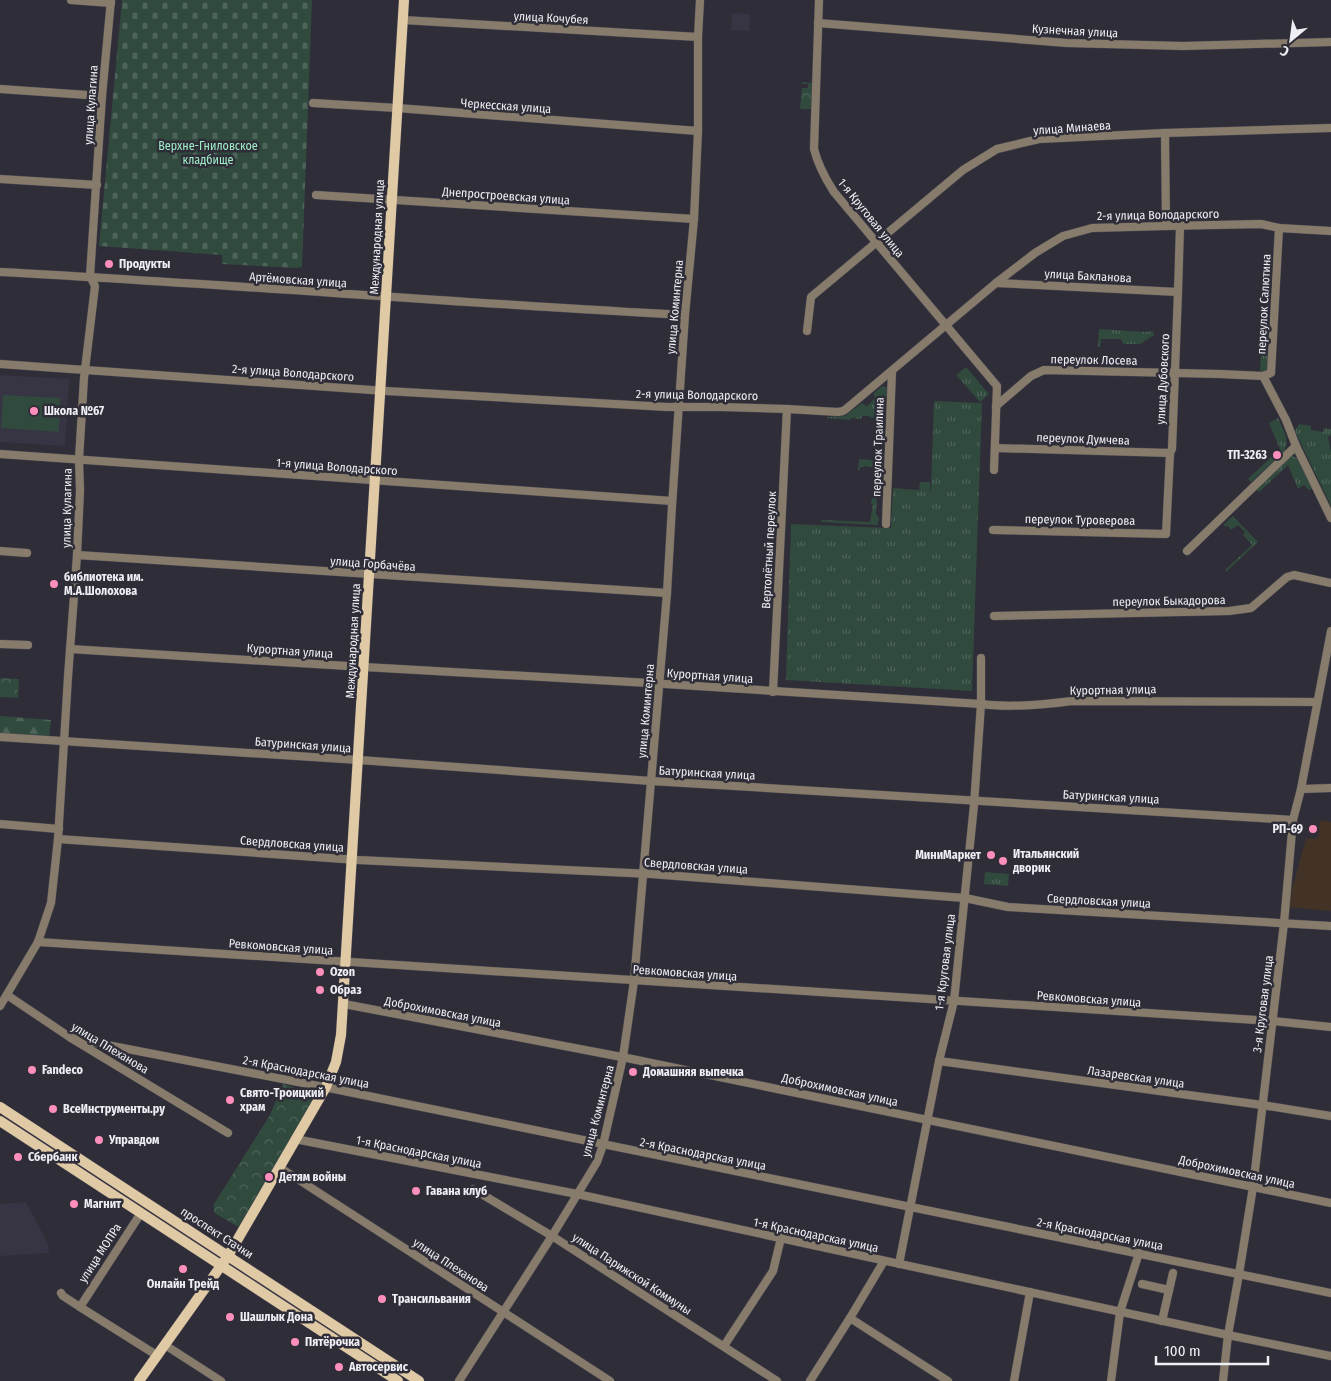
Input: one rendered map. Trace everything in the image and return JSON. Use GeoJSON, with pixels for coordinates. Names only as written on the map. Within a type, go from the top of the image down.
{"type":"FeatureCollection","features":[{"type":"Feature","properties":{"kind":"main road","name":"Международная улица"},"geometry":{"type":"LineString","coordinates":[[222,1266],[326,1087],[336,1062],[341,1035],[404,0]]}},
{"type":"Feature","properties":{"kind":"main road","name":"проспект Стачки"},"geometry":{"type":"LineString","coordinates":[[0,1107],[420,1381]]}},
{"type":"Feature","properties":{"kind":"main road","name":"проспект Стачки"},"geometry":{"type":"LineString","coordinates":[[0,1121],[398,1381]]}},
{"type":"Feature","properties":{"kind":"main road"},"geometry":{"type":"LineString","coordinates":[[139,1381],[222,1266]]}},
{"type":"Feature","properties":{"kind":"street"},"geometry":{"type":"LineString","coordinates":[[71,0],[111,1]]}},
{"type":"Feature","properties":{"kind":"street","name":"улица Коминтерна"},"geometry":{"type":"LineString","coordinates":[[459,1381],[597,1162],[603,1145],[623,1057],[634,981],[667,593],[685,315],[694,219],[698,131],[700,0]]}},
{"type":"Feature","properties":{"kind":"street","name":"1-я Круговая улица"},"geometry":{"type":"LineString","coordinates":[[819,0],[814,149],[823,174],[834,192],[876,243],[1007,397]]}},
{"type":"Feature","properties":{"kind":"street","name":"улица Кулагина"},"geometry":{"type":"LineString","coordinates":[[0,1006],[38,942],[51,903],[59,829],[77,555],[80,491],[79,459],[85,369],[95,286],[90,276],[102,96],[111,1]]}},
{"type":"Feature","properties":{"kind":"street","name":"улица Кочубея"},"geometry":{"type":"LineString","coordinates":[[403,20],[698,37]]}},
{"type":"Feature","properties":{"kind":"street","name":"Кузнечная улица"},"geometry":{"type":"LineString","coordinates":[[818,23],[1066,43],[1183,46],[1331,42]]}},
{"type":"Feature","properties":{"kind":"street"},"geometry":{"type":"LineString","coordinates":[[0,89],[102,96]]}},
{"type":"Feature","properties":{"kind":"street","name":"Черкесская улица"},"geometry":{"type":"LineString","coordinates":[[313,103],[698,131]]}},
{"type":"Feature","properties":{"kind":"street","name":"улица Минаева"},"geometry":{"type":"LineString","coordinates":[[807,331],[811,297],[962,170],[996,149],[1039,139],[1331,128]]}},
{"type":"Feature","properties":{"kind":"street"},"geometry":{"type":"LineString","coordinates":[[1164,133],[1166,226]]}},
{"type":"Feature","properties":{"kind":"street"},"geometry":{"type":"LineString","coordinates":[[0,179],[97,185]]}},
{"type":"Feature","properties":{"kind":"street","name":"Днепростроевская улица"},"geometry":{"type":"LineString","coordinates":[[316,195],[694,219]]}},
{"type":"Feature","properties":{"kind":"street","name":"2-я улица Володарского"},"geometry":{"type":"LineString","coordinates":[[0,364],[667,407],[787,409],[838,412],[843,411],[892,371],[996,283],[1035,253],[1064,236],[1092,228],[1166,226],[1261,224],[1279,228],[1331,230]]}},
{"type":"Feature","properties":{"kind":"street","name":"улица Дубовского"},"geometry":{"type":"LineString","coordinates":[[1166,534],[1170,453],[1172,449],[1180,226]]}},
{"type":"Feature","properties":{"kind":"street","name":"переулок Салютина"},"geometry":{"type":"LineString","coordinates":[[1263,376],[1271,373],[1279,228]]}},
{"type":"Feature","properties":{"kind":"street","name":"Артёмовская улица"},"geometry":{"type":"LineString","coordinates":[[0,272],[90,276],[386,298],[685,315]]}},
{"type":"Feature","properties":{"kind":"street","name":"улица Бакланова"},"geometry":{"type":"LineString","coordinates":[[996,283],[1178,292]]}},
{"type":"Feature","properties":{"kind":"street","name":"переулок Лосева"},"geometry":{"type":"LineString","coordinates":[[996,406],[1031,376],[1044,370],[1263,376]]}},
{"type":"Feature","properties":{"kind":"street","name":"переулок Траилина"},"geometry":{"type":"LineString","coordinates":[[886,524],[892,371]]}},
{"type":"Feature","properties":{"kind":"street"},"geometry":{"type":"LineString","coordinates":[[1263,376],[1286,420],[1296,446],[1331,518]]}},
{"type":"Feature","properties":{"kind":"street"},"geometry":{"type":"LineString","coordinates":[[994,470],[997,386]]}},
{"type":"Feature","properties":{"kind":"street","name":"Вертолётный переулок"},"geometry":{"type":"LineString","coordinates":[[773,692],[787,409]]}},
{"type":"Feature","properties":{"kind":"street"},"geometry":{"type":"LineString","coordinates":[[1187,551],[1296,446]]}},
{"type":"Feature","properties":{"kind":"street","name":"переулок Думчева"},"geometry":{"type":"LineString","coordinates":[[995,448],[1170,453]]}},
{"type":"Feature","properties":{"kind":"street","name":"1-я улица Володарского"},"geometry":{"type":"LineString","coordinates":[[0,454],[672,501]]}},
{"type":"Feature","properties":{"kind":"street","name":"переулок Туроверова"},"geometry":{"type":"LineString","coordinates":[[994,530],[1166,534]]}},
{"type":"Feature","properties":{"kind":"street"},"geometry":{"type":"LineString","coordinates":[[0,551],[27,553]]}},
{"type":"Feature","properties":{"kind":"street","name":"улица Горбачёва"},"geometry":{"type":"LineString","coordinates":[[77,555],[667,593]]}},
{"type":"Feature","properties":{"kind":"street","name":"переулок Быкадорова"},"geometry":{"type":"LineString","coordinates":[[994,616],[1229,611],[1251,608],[1287,577],[1294,575],[1331,583]]}},
{"type":"Feature","properties":{"kind":"street","name":"3-я Круговая улица"},"geometry":{"type":"LineString","coordinates":[[1223,1381],[1228,1336],[1240,1274],[1253,1187],[1284,923],[1293,820],[1301,789],[1331,631]]}},
{"type":"Feature","properties":{"kind":"street"},"geometry":{"type":"LineString","coordinates":[[0,644],[28,645]]}},
{"type":"Feature","properties":{"kind":"street","name":"Курортная улица"},"geometry":{"type":"LineString","coordinates":[[70,649],[997,706],[1040,705],[1072,701],[1317,702]]}},
{"type":"Feature","properties":{"kind":"street","name":"1-я Круговая улица"},"geometry":{"type":"LineString","coordinates":[[899,1264],[938,1061],[954,1001],[974,800],[981,704],[981,658]]}},
{"type":"Feature","properties":{"kind":"street","name":"Батуринская улица"},"geometry":{"type":"LineString","coordinates":[[0,737],[652,781],[1293,820]]}},
{"type":"Feature","properties":{"kind":"street"},"geometry":{"type":"LineString","coordinates":[[1301,789],[1331,788]]}},
{"type":"Feature","properties":{"kind":"street"},"geometry":{"type":"LineString","coordinates":[[0,824],[59,829]]}},
{"type":"Feature","properties":{"kind":"street","name":"Свердловская улица"},"geometry":{"type":"LineString","coordinates":[[58,839],[352,860],[644,873],[964,898],[1008,907],[1331,926]]}},
{"type":"Feature","properties":{"kind":"street","name":"Ревкомовская улица"},"geometry":{"type":"LineString","coordinates":[[38,942],[1273,1021],[1331,1028]]}},
{"type":"Feature","properties":{"kind":"street","name":"улица Плеханова"},"geometry":{"type":"LineString","coordinates":[[7,995],[71,1038],[228,1133]]}},
{"type":"Feature","properties":{"kind":"street","name":"Доброхимовская улица"},"geometry":{"type":"LineString","coordinates":[[344,1004],[623,1057],[1331,1203]]}},
{"type":"Feature","properties":{"kind":"street","name":"2-я Краснодарская улица"},"geometry":{"type":"LineString","coordinates":[[71,1038],[326,1087],[1331,1293]]}},
{"type":"Feature","properties":{"kind":"street","name":"Лазаревская улица"},"geometry":{"type":"LineString","coordinates":[[938,1061],[1331,1116]]}},
{"type":"Feature","properties":{"kind":"street","name":"1-я Краснодарская улица"},"geometry":{"type":"LineString","coordinates":[[296,1139],[577,1194],[1228,1336],[1331,1356]]}},
{"type":"Feature","properties":{"kind":"street","name":"улица Плеханова"},"geometry":{"type":"LineString","coordinates":[[280,1167],[610,1381]]}},
{"type":"Feature","properties":{"kind":"street","name":"улица Парижской Коммуны"},"geometry":{"type":"LineString","coordinates":[[474,1189],[552,1236],[777,1381]]}},
{"type":"Feature","properties":{"kind":"street","name":"улица МОПРа"},"geometry":{"type":"LineString","coordinates":[[80,1307],[141,1213]]}},
{"type":"Feature","properties":{"kind":"street"},"geometry":{"type":"LineString","coordinates":[[724,1346],[773,1271],[781,1238]]}},
{"type":"Feature","properties":{"kind":"street"},"geometry":{"type":"LineString","coordinates":[[1111,1381],[1120,1312],[1139,1253]]}},
{"type":"Feature","properties":{"kind":"street"},"geometry":{"type":"LineString","coordinates":[[810,1381],[884,1261]]}},
{"type":"Feature","properties":{"kind":"street"},"geometry":{"type":"LineString","coordinates":[[1162,1321],[1173,1274]]}},
{"type":"Feature","properties":{"kind":"street"},"geometry":{"type":"LineString","coordinates":[[1142,1284],[1169,1290]]}},
{"type":"Feature","properties":{"kind":"street"},"geometry":{"type":"LineString","coordinates":[[1014,1381],[1030,1292]]}},
{"type":"Feature","properties":{"kind":"street"},"geometry":{"type":"LineString","coordinates":[[61,1293],[158,1356]]}},
{"type":"Feature","properties":{"kind":"street"},"geometry":{"type":"LineString","coordinates":[[850,1318],[948,1381]]}},
{"type":"Feature","properties":{"kind":"street"},"geometry":{"type":"LineString","coordinates":[[165,1346],[221,1381]]}},
{"type":"Feature","properties":{"kind":"shaded area"},"geometry":{"type":"Polygon","coordinates":[[[732,13],[750,14],[749,31],[731,30],[732,13]]]}},
{"type":"Feature","properties":{"kind":"shaded area","name":"Школа №67"},"geometry":{"type":"Polygon","coordinates":[[[0,375],[69,379],[65,446],[0,442],[0,375]]]}},
{"type":"Feature","properties":{"kind":"shaded area"},"geometry":{"type":"Polygon","coordinates":[[[1320,820],[1331,822],[1331,911],[1287,907],[1306,838],[1318,839],[1320,820]]]}},
{"type":"Feature","properties":{"kind":"shaded area"},"geometry":{"type":"Polygon","coordinates":[[[26,1202],[46,1240],[49,1253],[0,1256],[0,1204],[26,1202]]]}},
{"type":"Feature","properties":{"kind":"green space","name":"Верхне-Гниловское кладбище"},"geometry":{"type":"Polygon","coordinates":[[[122,0],[312,0],[302,267],[222,264],[222,255],[99,246],[122,0]]]}},
{"type":"Feature","properties":{"kind":"green space"},"geometry":{"type":"Polygon","coordinates":[[[802,82],[813,83],[811,109],[800,109],[802,88],[808,88],[808,84],[802,84],[802,82]]]}},
{"type":"Feature","properties":{"kind":"green space"},"geometry":{"type":"Polygon","coordinates":[[[1099,329],[1153,331],[1154,336],[1140,344],[1123,344],[1121,339],[1101,339],[1100,347],[1098,347],[1099,329]]]}},
{"type":"Feature","properties":{"kind":"green space"},"geometry":{"type":"Polygon","coordinates":[[[1262,331],[1268,331],[1271,334],[1267,373],[1260,373],[1262,331]]]}},
{"type":"Feature","properties":{"kind":"green space"},"geometry":{"type":"Polygon","coordinates":[[[966,367],[989,394],[980,402],[956,375],[966,367]]]}},
{"type":"Feature","properties":{"kind":"green space"},"geometry":{"type":"Polygon","coordinates":[[[882,386],[887,387],[885,416],[876,416],[875,418],[862,416],[861,419],[851,418],[851,420],[827,418],[845,416],[862,403],[867,406],[875,398],[873,394],[882,386]]]}},
{"type":"Feature","properties":{"kind":"green space"},"geometry":{"type":"Polygon","coordinates":[[[3,395],[60,398],[59,432],[1,428],[3,395]]]}},
{"type":"Feature","properties":{"kind":"green space"},"geometry":{"type":"Polygon","coordinates":[[[934,401],[982,403],[972,691],[786,680],[791,524],[891,528],[893,488],[919,490],[920,482],[930,482],[931,490],[934,401]]]}},
{"type":"Feature","properties":{"kind":"green space"},"geometry":{"type":"Polygon","coordinates":[[[1278,418],[1287,441],[1286,450],[1251,482],[1248,479],[1280,449],[1269,423],[1278,418]]]}},
{"type":"Feature","properties":{"kind":"green space"},"geometry":{"type":"Polygon","coordinates":[[[1299,424],[1311,426],[1311,430],[1323,432],[1324,428],[1331,429],[1331,435],[1328,437],[1331,452],[1331,506],[1295,431],[1299,424]]]}},
{"type":"Feature","properties":{"kind":"green space"},"geometry":{"type":"Polygon","coordinates":[[[1293,456],[1299,459],[1313,488],[1309,490],[1304,485],[1298,489],[1288,465],[1259,492],[1254,488],[1289,458],[1293,456]]]}},
{"type":"Feature","properties":{"kind":"green space"},"geometry":{"type":"Polygon","coordinates":[[[859,459],[882,461],[880,491],[877,495],[876,514],[879,518],[878,524],[821,522],[822,520],[870,522],[873,504],[871,504],[872,497],[875,497],[876,489],[878,489],[880,468],[864,466],[858,470],[859,459]]]}},
{"type":"Feature","properties":{"kind":"green space"},"geometry":{"type":"Polygon","coordinates":[[[1233,516],[1258,542],[1226,572],[1225,570],[1252,545],[1243,535],[1245,532],[1238,525],[1231,530],[1228,526],[1223,525],[1233,516]]]}},
{"type":"Feature","properties":{"kind":"green space"},"geometry":{"type":"Polygon","coordinates":[[[0,678],[19,679],[18,698],[0,697],[0,678]]]}},
{"type":"Feature","properties":{"kind":"green space"},"geometry":{"type":"Polygon","coordinates":[[[0,716],[51,720],[49,738],[0,735],[0,716]]]}},
{"type":"Feature","properties":{"kind":"green space"},"geometry":{"type":"Polygon","coordinates":[[[985,872],[1009,874],[1008,886],[984,884],[985,872]]]}},
{"type":"Feature","properties":{"kind":"green space"},"geometry":{"type":"Polygon","coordinates":[[[283,1084],[313,1093],[315,1098],[240,1228],[216,1214],[214,1212],[214,1204],[270,1115],[283,1084]]]}},
{"type":"Feature","properties":{"kind":"place","name":"Продукты"},"geometry":{"type":"Point","coordinates":[109,264]}},
{"type":"Feature","properties":{"kind":"place","name":"Школа №67"},"geometry":{"type":"Point","coordinates":[34,411]}},
{"type":"Feature","properties":{"kind":"place","name":"ТП-3263"},"geometry":{"type":"Point","coordinates":[1277,455]}},
{"type":"Feature","properties":{"kind":"place","name":"библиотека им. М.А.Шолохова"},"geometry":{"type":"Point","coordinates":[54,584]}},
{"type":"Feature","properties":{"kind":"place","name":"РП-69"},"geometry":{"type":"Point","coordinates":[1313,829]}},
{"type":"Feature","properties":{"kind":"place","name":"МиниМаркет"},"geometry":{"type":"Point","coordinates":[991,855]}},
{"type":"Feature","properties":{"kind":"place","name":"Итальянский дворик"},"geometry":{"type":"Point","coordinates":[1003,861]}},
{"type":"Feature","properties":{"kind":"place","name":"Ozon"},"geometry":{"type":"Point","coordinates":[320,972]}},
{"type":"Feature","properties":{"kind":"place","name":"Образ"},"geometry":{"type":"Point","coordinates":[320,990]}},
{"type":"Feature","properties":{"kind":"place","name":"Fandeco"},"geometry":{"type":"Point","coordinates":[32,1070]}},
{"type":"Feature","properties":{"kind":"place","name":"Домашняя выпечка"},"geometry":{"type":"Point","coordinates":[633,1072]}},
{"type":"Feature","properties":{"kind":"place","name":"Свято-Троицкий храм"},"geometry":{"type":"Point","coordinates":[230,1100]}},
{"type":"Feature","properties":{"kind":"place","name":"ВсеИнструменты.ру"},"geometry":{"type":"Point","coordinates":[53,1109]}},
{"type":"Feature","properties":{"kind":"place","name":"Управдом"},"geometry":{"type":"Point","coordinates":[99,1140]}},
{"type":"Feature","properties":{"kind":"place","name":"Сбербанк"},"geometry":{"type":"Point","coordinates":[18,1157]}},
{"type":"Feature","properties":{"kind":"place","name":"Детям войны"},"geometry":{"type":"Point","coordinates":[269,1177]}},
{"type":"Feature","properties":{"kind":"place","name":"Гавана клуб"},"geometry":{"type":"Point","coordinates":[416,1191]}},
{"type":"Feature","properties":{"kind":"place","name":"Магнит"},"geometry":{"type":"Point","coordinates":[74,1204]}},
{"type":"Feature","properties":{"kind":"place","name":"Онлайн Трейд"},"geometry":{"type":"Point","coordinates":[183,1269]}},
{"type":"Feature","properties":{"kind":"place","name":"Трансильвания"},"geometry":{"type":"Point","coordinates":[382,1299]}},
{"type":"Feature","properties":{"kind":"place","name":"Шашлык Дона"},"geometry":{"type":"Point","coordinates":[230,1317]}},
{"type":"Feature","properties":{"kind":"place","name":"Пятёрочка"},"geometry":{"type":"Point","coordinates":[295,1342]}},
{"type":"Feature","properties":{"kind":"place","name":"Автосервис"},"geometry":{"type":"Point","coordinates":[339,1367]}}]}
